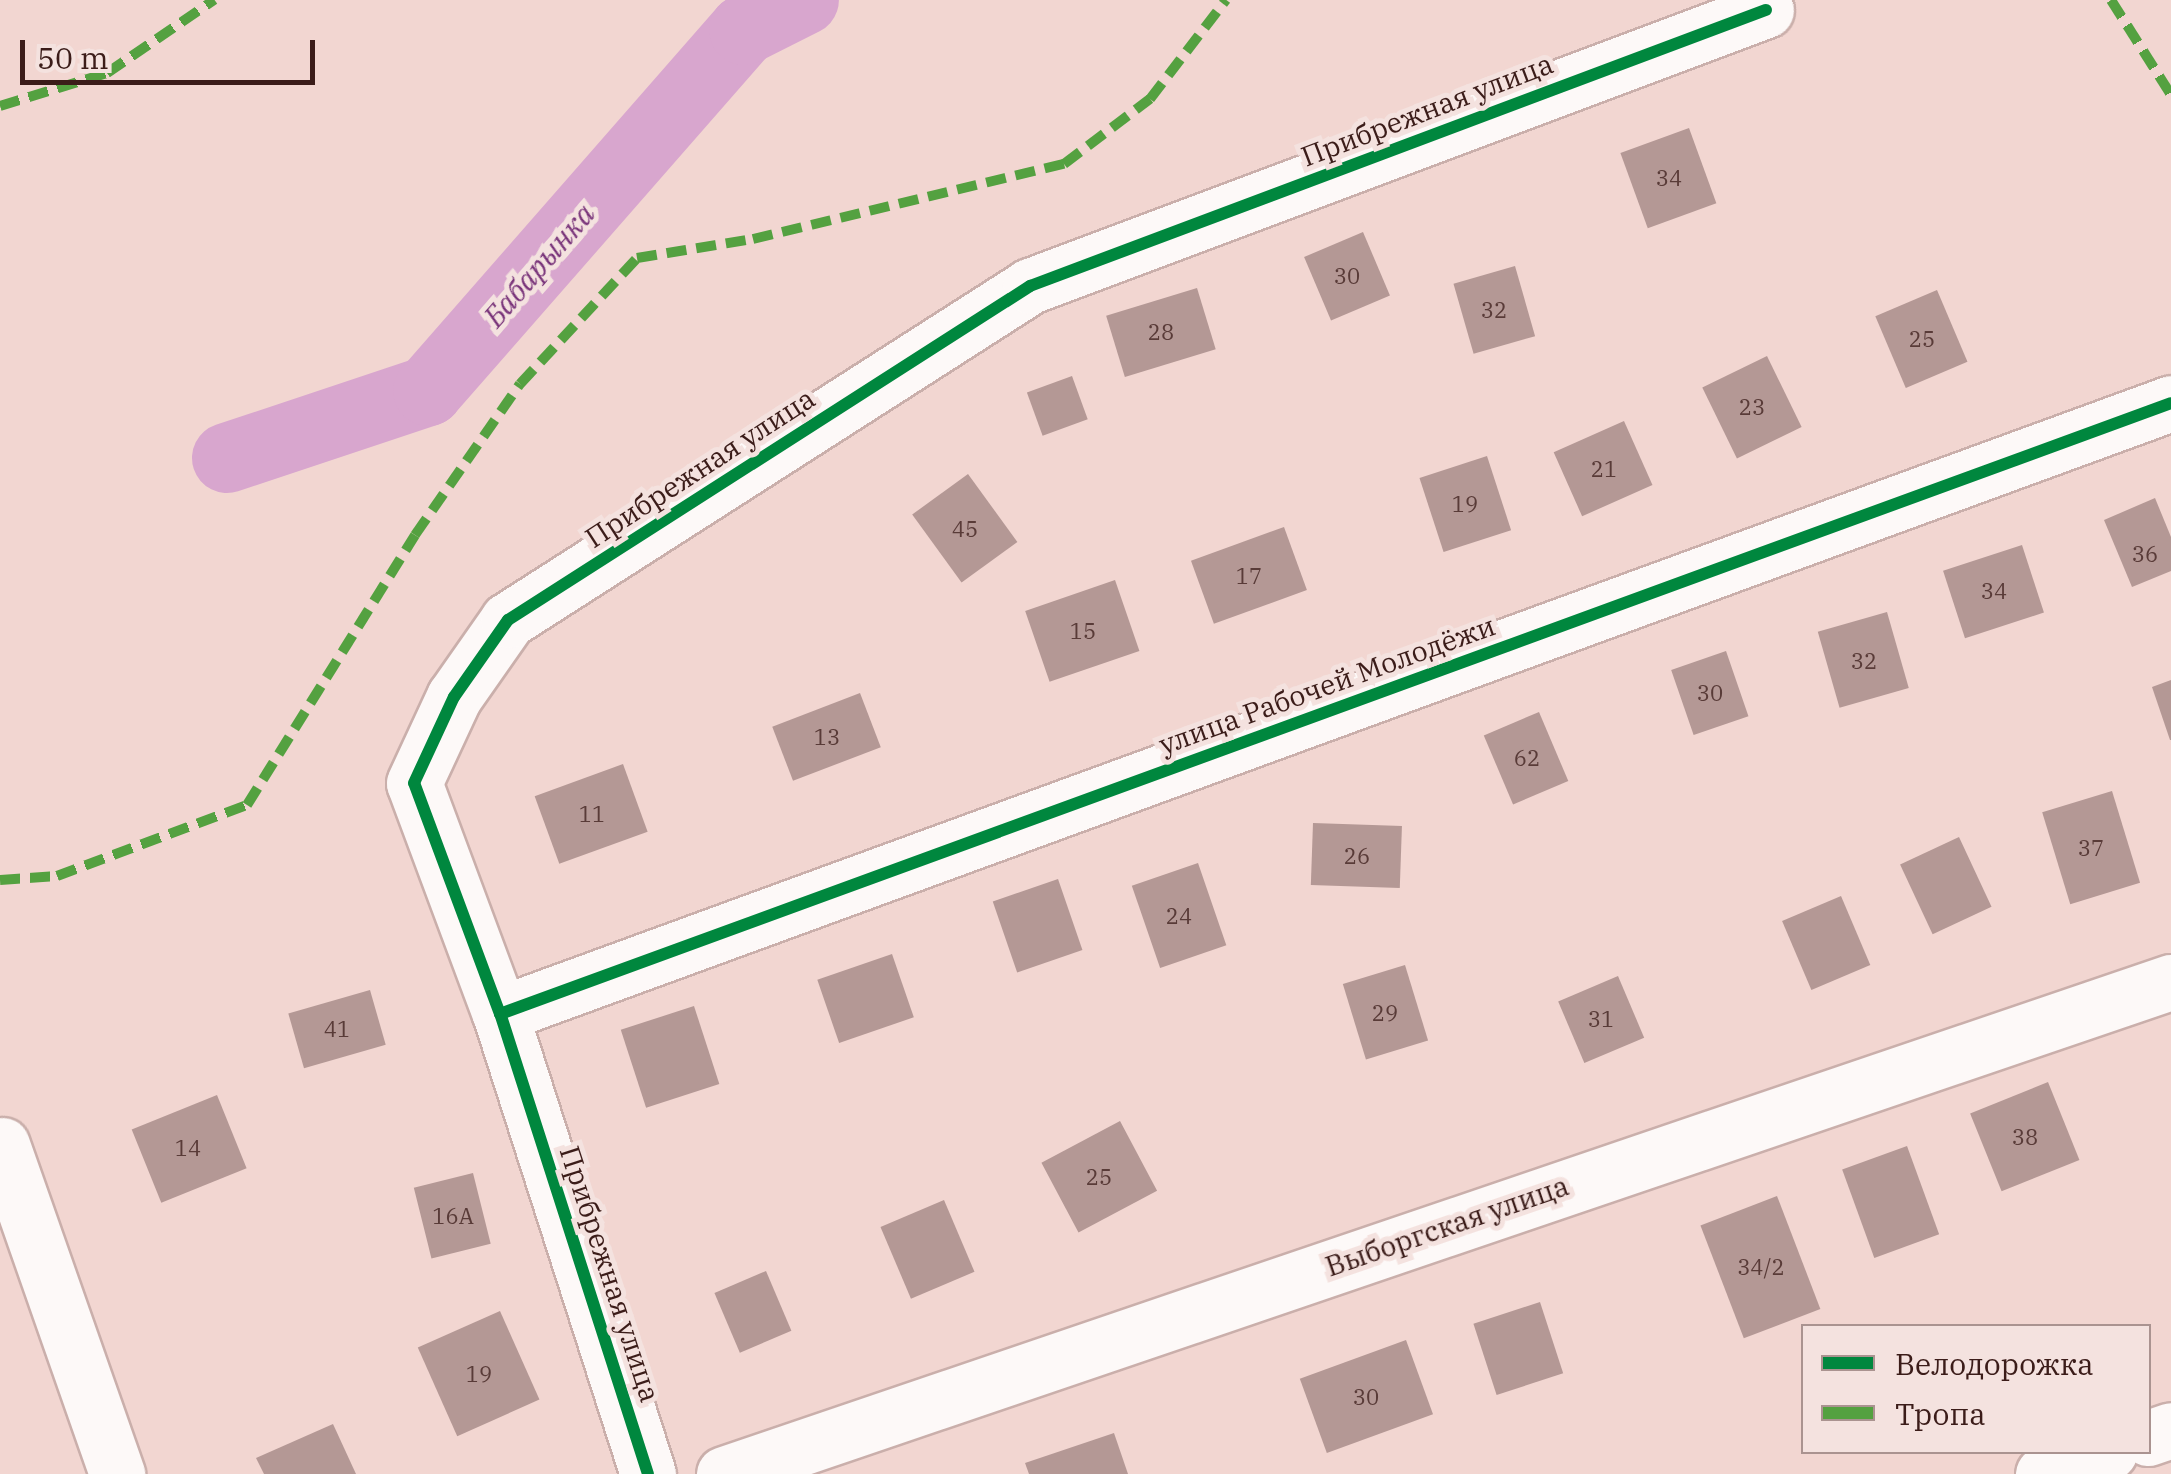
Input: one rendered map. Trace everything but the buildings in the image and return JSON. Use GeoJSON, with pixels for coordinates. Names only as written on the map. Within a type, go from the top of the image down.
{"type":"FeatureCollection","features":[{"type":"Feature","properties":{"kind":"street","name":"Прибрежная улица"},"geometry":{"type":"LineString","coordinates":[[648,1474],[500,1014],[414,782],[454,697],[508,620],[1030,286],[1766,10]]}},
{"type":"Feature","properties":{"kind":"street","name":"улица Рабочей Молодёжи"},"geometry":{"type":"LineString","coordinates":[[500,1014],[2171,403]]}},
{"type":"Feature","properties":{"kind":"street","name":"Выборгская улица"},"geometry":{"type":"LineString","coordinates":[[724,1474],[2171,982]]}},
{"type":"Feature","properties":{"kind":"street"},"geometry":{"type":"LineString","coordinates":[[2,1145],[118,1474]]}},
{"type":"Feature","properties":{"kind":"street"},"geometry":{"type":"LineString","coordinates":[[2043,1474],[2102,1454]]}},
{"type":"Feature","properties":{"kind":"waterway","name":"Бабарынка"},"geometry":{"type":"LineString","coordinates":[[227,458],[428,391],[744,30],[804,0]]}},
{"type":"Feature","properties":{"kind":"marked path"},"geometry":{"type":"LineString","coordinates":[[0,106],[107,73],[214,0]]}},
{"type":"Feature","properties":{"kind":"marked path"},"geometry":{"type":"LineString","coordinates":[[0,880],[57,876],[247,805],[415,535],[520,384],[637,258],[753,239],[1064,164],[1150,99],[1226,0]]}},
{"type":"Feature","properties":{"kind":"marked path"},"geometry":{"type":"LineString","coordinates":[[2111,0],[2171,95]]}},
{"type":"Feature","properties":{"kind":"cycle path"},"geometry":{"type":"LineString","coordinates":[[648,1474],[500,1014],[414,783],[454,697],[508,620],[1030,286],[1766,10]]}},
{"type":"Feature","properties":{"kind":"cycle path"},"geometry":{"type":"LineString","coordinates":[[500,1014],[2171,403]]}}]}
